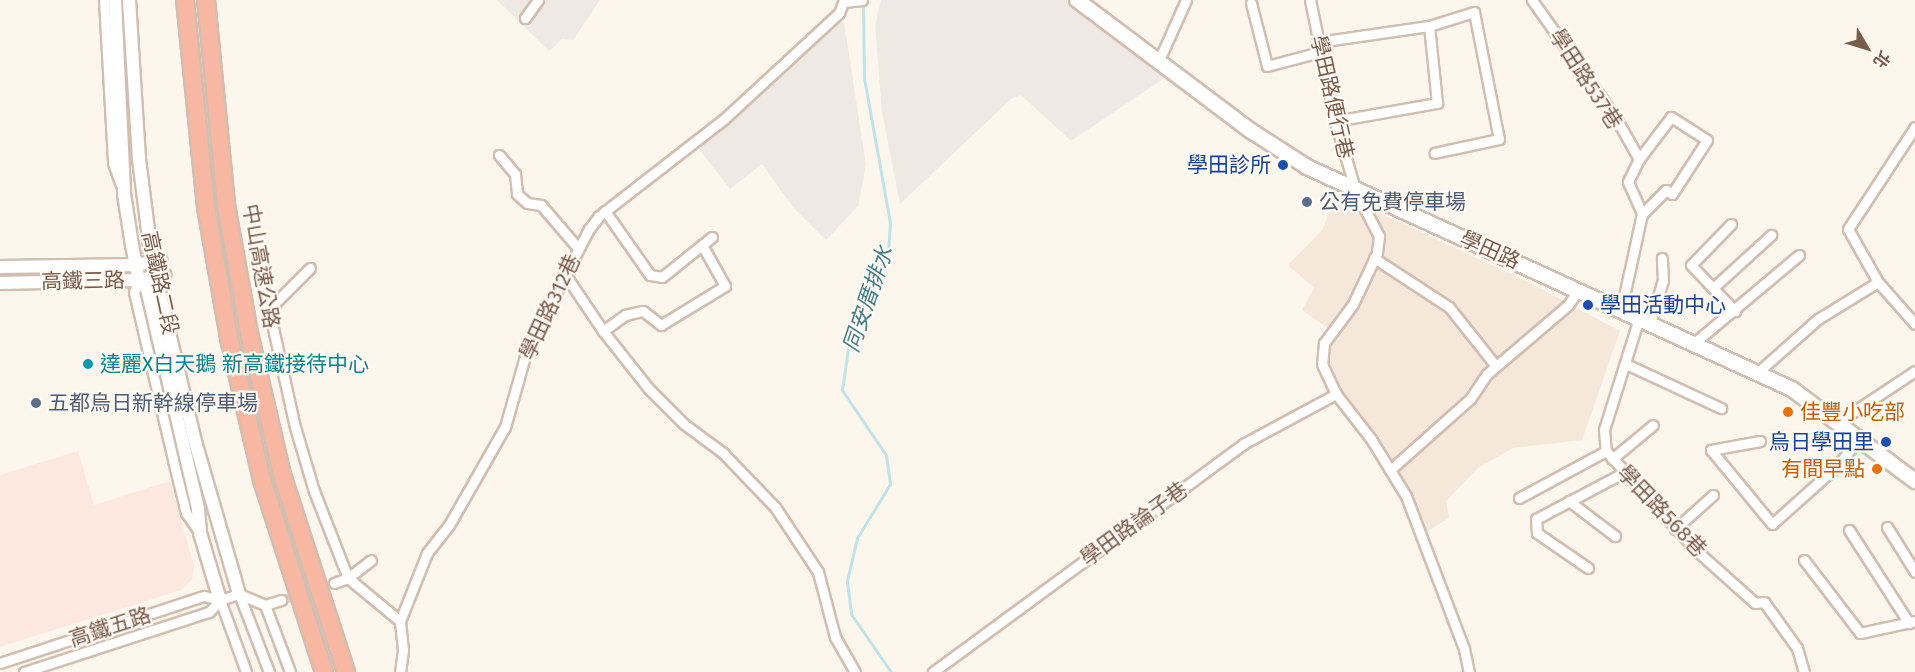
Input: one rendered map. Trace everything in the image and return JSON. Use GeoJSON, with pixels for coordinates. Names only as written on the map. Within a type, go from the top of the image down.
{"type":"FeatureCollection","features":[{"type":"Feature","properties":{"kind":"highway","name":"中山高速公路"},"geometry":{"type":"LineString","coordinates":[[185,0],[206,207],[229,338],[262,480],[324,672]]}},
{"type":"Feature","properties":{"kind":"highway","name":"中山高速公路"},"geometry":{"type":"LineString","coordinates":[[206,0],[226,204],[249,333],[288,496],[346,672]]}},
{"type":"Feature","properties":{"kind":"main road","name":"學田路"},"geometry":{"type":"LineString","coordinates":[[1077,0],[1251,131],[1356,192],[1645,320],[1792,389],[1915,481]]}},
{"type":"Feature","properties":{"kind":"street","name":"高鐵路二段"},"geometry":{"type":"LineString","coordinates":[[104,0],[113,163],[124,194]]}},
{"type":"Feature","properties":{"kind":"street","name":"高鐵路二段"},"geometry":{"type":"LineString","coordinates":[[115,0],[124,194],[136,265],[139,280],[147,289],[198,509],[200,533],[220,600]]}},
{"type":"Feature","properties":{"kind":"street","name":"高鐵路二段"},"geometry":{"type":"LineString","coordinates":[[129,0],[139,159],[157,261],[201,465],[239,594]]}},
{"type":"Feature","properties":{"kind":"street"},"geometry":{"type":"LineString","coordinates":[[525,18],[538,0]]}},
{"type":"Feature","properties":{"kind":"street"},"geometry":{"type":"LineString","coordinates":[[844,1],[862,0]]}},
{"type":"Feature","properties":{"kind":"street"},"geometry":{"type":"LineString","coordinates":[[1159,60],[1186,0]]}},
{"type":"Feature","properties":{"kind":"street","name":"學田路便行巷"},"geometry":{"type":"LineString","coordinates":[[1310,0],[1335,121],[1356,192]]}},
{"type":"Feature","properties":{"kind":"street","name":"學田路537巷"},"geometry":{"type":"LineString","coordinates":[[1532,0],[1617,120],[1639,159]]}},
{"type":"Feature","properties":{"kind":"street","name":"學田路312巷"},"geometry":{"type":"LineString","coordinates":[[400,621],[427,553],[449,525],[505,427],[527,349],[577,247],[605,211],[724,119],[839,13],[844,1]]}},
{"type":"Feature","properties":{"kind":"street"},"geometry":{"type":"LineString","coordinates":[[1251,3],[1267,66],[1320,52]]}},
{"type":"Feature","properties":{"kind":"street"},"geometry":{"type":"LineString","coordinates":[[1318,42],[1429,26],[1474,12],[1499,139],[1434,153]]}},
{"type":"Feature","properties":{"kind":"street"},"geometry":{"type":"LineString","coordinates":[[1335,121],[1437,103],[1429,26]]}},
{"type":"Feature","properties":{"kind":"street","name":"學田路537巷"},"geometry":{"type":"LineString","coordinates":[[1671,117],[1707,140],[1672,194],[1666,190],[1642,214],[1628,182],[1639,159],[1671,117]]}},
{"type":"Feature","properties":{"kind":"street"},"geometry":{"type":"LineString","coordinates":[[1915,127],[1848,225],[1878,282],[1915,324]]}},
{"type":"Feature","properties":{"kind":"street"},"geometry":{"type":"LineString","coordinates":[[499,155],[515,174],[517,194],[527,203],[541,205],[577,247]]}},
{"type":"Feature","properties":{"kind":"street"},"geometry":{"type":"LineString","coordinates":[[1356,192],[1379,236],[1374,258],[1353,304],[1324,343],[1322,364],[1336,394],[1406,496],[1464,649],[1468,672]]}},
{"type":"Feature","properties":{"kind":"street"},"geometry":{"type":"LineString","coordinates":[[605,211],[650,275],[662,277],[712,237]]}},
{"type":"Feature","properties":{"kind":"street"},"geometry":{"type":"LineString","coordinates":[[1621,310],[1642,214]]}},
{"type":"Feature","properties":{"kind":"street"},"geometry":{"type":"LineString","coordinates":[[1731,224],[1691,265],[1735,311]]}},
{"type":"Feature","properties":{"kind":"street"},"geometry":{"type":"LineString","coordinates":[[1713,288],[1771,235]]}},
{"type":"Feature","properties":{"kind":"street"},"geometry":{"type":"LineString","coordinates":[[603,331],[625,315],[643,311],[661,325],[725,286],[702,246]]}},
{"type":"Feature","properties":{"kind":"street"},"geometry":{"type":"LineString","coordinates":[[1694,343],[1735,311],[1799,255]]}},
{"type":"Feature","properties":{"kind":"street"},"geometry":{"type":"LineString","coordinates":[[1374,258],[1449,307],[1496,366]]}},
{"type":"Feature","properties":{"kind":"street","name":"學田路568巷"},"geometry":{"type":"LineString","coordinates":[[1662,258],[1663,280],[1626,364],[1604,430],[1609,455],[1623,472],[1639,485],[1675,529],[1755,603],[1764,602],[1797,648],[1804,672]]}},
{"type":"Feature","properties":{"kind":"street","name":"高鐵三路"},"geometry":{"type":"LineString","coordinates":[[0,267],[136,265],[157,261]]}},
{"type":"Feature","properties":{"kind":"street"},"geometry":{"type":"LineString","coordinates":[[310,268],[275,303],[271,319],[295,426],[314,491],[348,578],[400,621],[403,650],[400,672]]}},
{"type":"Feature","properties":{"kind":"street"},"geometry":{"type":"LineString","coordinates":[[564,273],[603,331],[649,389],[684,424],[723,453],[775,507],[818,572],[835,637],[855,672]]}},
{"type":"Feature","properties":{"kind":"street","name":"高鐵三路"},"geometry":{"type":"LineString","coordinates":[[0,283],[139,280],[160,276]]}},
{"type":"Feature","properties":{"kind":"street"},"geometry":{"type":"LineString","coordinates":[[1758,372],[1818,318],[1878,282]]}},
{"type":"Feature","properties":{"kind":"street"},"geometry":{"type":"LineString","coordinates":[[1390,470],[1470,399],[1476,386],[1568,305],[1578,290]]}},
{"type":"Feature","properties":{"kind":"street"},"geometry":{"type":"LineString","coordinates":[[1626,364],[1721,408]]}},
{"type":"Feature","properties":{"kind":"street"},"geometry":{"type":"LineString","coordinates":[[1838,422],[1915,371]]}},
{"type":"Feature","properties":{"kind":"street","name":"學田路論子巷"},"geometry":{"type":"LineString","coordinates":[[940,670],[1243,444],[1336,394]]}},
{"type":"Feature","properties":{"kind":"street"},"geometry":{"type":"LineString","coordinates":[[1519,498],[1609,455],[1653,425]]}},
{"type":"Feature","properties":{"kind":"street"},"geometry":{"type":"LineString","coordinates":[[1760,441],[1711,450],[1772,524],[1838,465],[1859,438]]}},
{"type":"Feature","properties":{"kind":"street"},"geometry":{"type":"LineString","coordinates":[[1588,568],[1537,533],[1536,519],[1623,472]]}},
{"type":"Feature","properties":{"kind":"street"},"geometry":{"type":"LineString","coordinates":[[1675,529],[1713,495]]}},
{"type":"Feature","properties":{"kind":"street"},"geometry":{"type":"LineString","coordinates":[[1569,501],[1615,536]]}},
{"type":"Feature","properties":{"kind":"street"},"geometry":{"type":"LineString","coordinates":[[1887,527],[1915,572]]}},
{"type":"Feature","properties":{"kind":"street"},"geometry":{"type":"LineString","coordinates":[[1804,560],[1860,633],[1912,622],[1849,530]]}},
{"type":"Feature","properties":{"kind":"street"},"geometry":{"type":"LineString","coordinates":[[334,583],[348,578],[371,560]]}},
{"type":"Feature","properties":{"kind":"street"},"geometry":{"type":"LineString","coordinates":[[239,594],[265,605],[281,600]]}},
{"type":"Feature","properties":{"kind":"street"},"geometry":{"type":"LineString","coordinates":[[239,594],[269,672]]}},
{"type":"Feature","properties":{"kind":"street","name":"高鐵五路"},"geometry":{"type":"LineString","coordinates":[[24,672],[209,612],[220,600],[239,594]]}},
{"type":"Feature","properties":{"kind":"street","name":"高鐵五路"},"geometry":{"type":"LineString","coordinates":[[0,663],[204,596],[220,600]]}},
{"type":"Feature","properties":{"kind":"street"},"geometry":{"type":"LineString","coordinates":[[220,600],[246,672]]}},
{"type":"Feature","properties":{"kind":"street"},"geometry":{"type":"LineString","coordinates":[[265,605],[290,672]]}},
{"type":"Feature","properties":{"kind":"shaded area"},"geometry":{"type":"Polygon","coordinates":[[[497,0],[600,0],[573,40],[562,39],[549,51],[497,0]]]}},
{"type":"Feature","properties":{"kind":"shaded area"},"geometry":{"type":"Polygon","coordinates":[[[881,0],[1067,0],[1154,60],[1169,75],[1071,141],[1021,95],[1011,99],[900,204],[882,112],[875,26],[881,0]]]}},
{"type":"Feature","properties":{"kind":"shaded area"},"geometry":{"type":"Polygon","coordinates":[[[839,22],[844,22],[866,165],[858,206],[826,240],[793,207],[762,164],[730,189],[698,148],[699,143],[839,22]]]}},
{"type":"Feature","properties":{"kind":"shaded area"},"geometry":{"type":"Polygon","coordinates":[[[1338,194],[1526,281],[1620,331],[1582,440],[1513,448],[1478,468],[1446,501],[1449,518],[1419,537],[1405,490],[1365,435],[1331,372],[1326,341],[1332,331],[1302,310],[1314,288],[1288,265],[1322,230],[1338,194]]]}},
{"type":"Feature","properties":{"kind":"shaded area"},"geometry":{"type":"Polygon","coordinates":[[[78,451],[94,505],[170,481],[194,566],[192,579],[181,590],[0,647],[0,475],[78,451]]]}},
{"type":"Feature","properties":{"kind":"waterway","name":"同安厝排水"},"geometry":{"type":"LineString","coordinates":[[863,1],[864,78],[890,223],[888,254],[863,297],[848,349],[842,390],[886,455],[890,484],[857,538],[847,581],[851,614],[891,672]]}},
{"type":"Feature","properties":{"kind":"tunnel"},"geometry":{"type":"LineString","coordinates":[[281,600],[334,583]]}},
{"type":"Feature","properties":{"kind":"place","name":"學田診所"},"geometry":{"type":"Point","coordinates":[1283,165]}},
{"type":"Feature","properties":{"kind":"place","name":"公有免費停車場"},"geometry":{"type":"Point","coordinates":[1307,202]}},
{"type":"Feature","properties":{"kind":"place","name":"學田活動中心"},"geometry":{"type":"Point","coordinates":[1588,305]}},
{"type":"Feature","properties":{"kind":"place","name":"達麗X白天鵝 新高鐵接待中心"},"geometry":{"type":"Point","coordinates":[88,364]}},
{"type":"Feature","properties":{"kind":"place","name":"五都烏日新幹線停車場"},"geometry":{"type":"Point","coordinates":[36,403]}},
{"type":"Feature","properties":{"kind":"place","name":"佳豐小吃部"},"geometry":{"type":"Point","coordinates":[1788,412]}},
{"type":"Feature","properties":{"kind":"place","name":"烏日學田里"},"geometry":{"type":"Point","coordinates":[1886,442]}},
{"type":"Feature","properties":{"kind":"place","name":"有間早點"},"geometry":{"type":"Point","coordinates":[1877,469]}}]}
